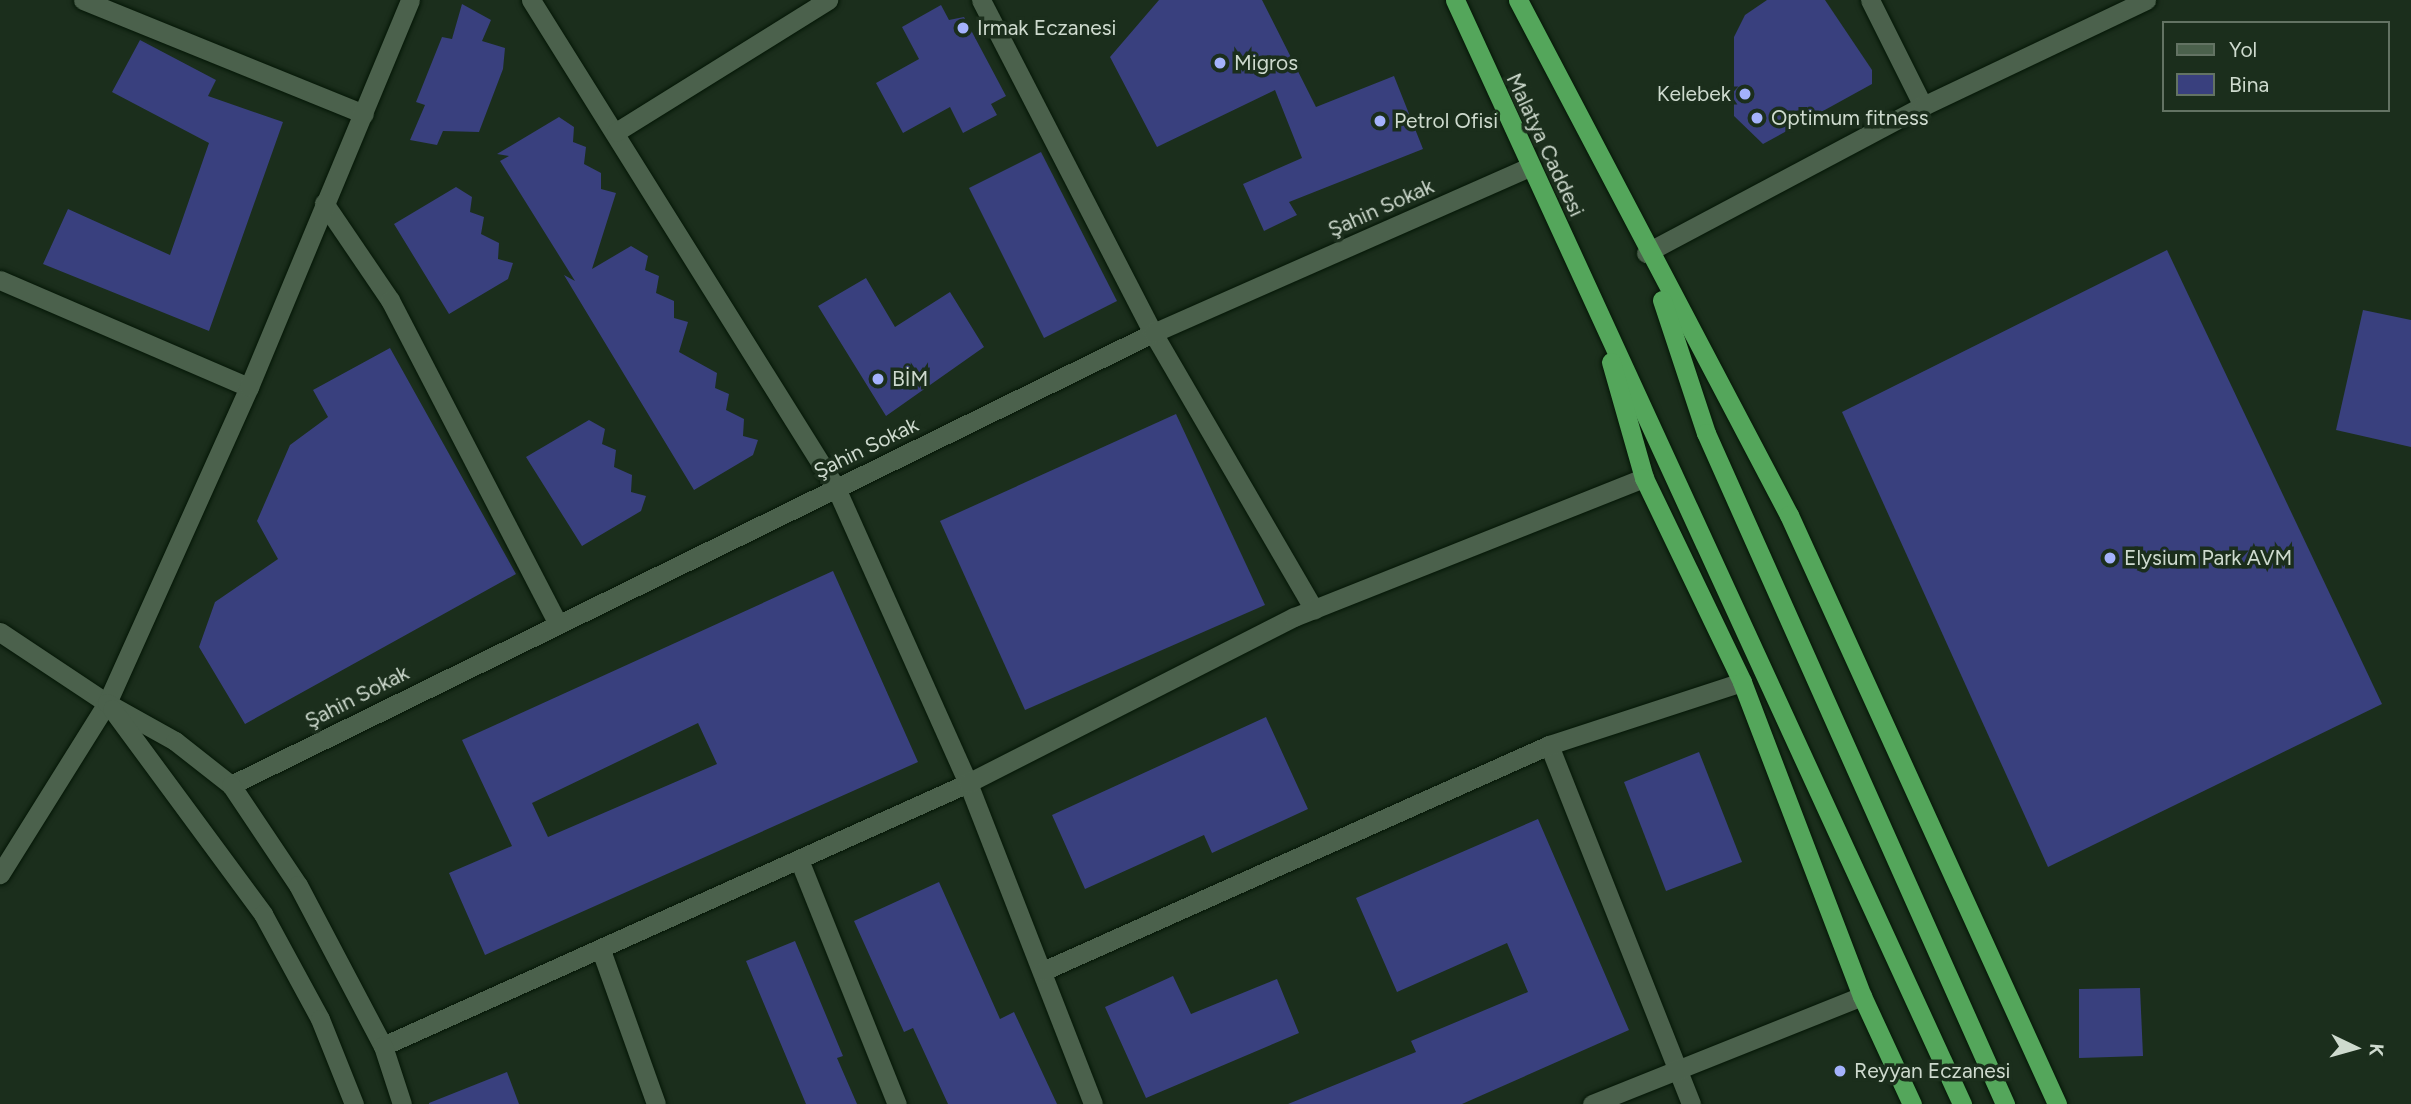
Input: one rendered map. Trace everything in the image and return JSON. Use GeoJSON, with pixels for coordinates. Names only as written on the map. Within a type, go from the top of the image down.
{"type":"FeatureCollection","features":[{"type":"Feature","properties":{"kind":"highway","name":"Malatya Caddesi"},"geometry":{"type":"LineString","coordinates":[[1455,0],[1595,307]]}},
{"type":"Feature","properties":{"kind":"highway","name":"Malatya Caddesi"},"geometry":{"type":"LineString","coordinates":[[1518,0],[1646,253]]}},
{"type":"Feature","properties":{"kind":"highway"},"geometry":{"type":"LineString","coordinates":[[1646,253],[1706,433],[2005,1104]]}},
{"type":"Feature","properties":{"kind":"highway"},"geometry":{"type":"LineString","coordinates":[[1646,253],[1789,514],[2057,1104]]}},
{"type":"Feature","properties":{"kind":"highway"},"geometry":{"type":"LineString","coordinates":[[1595,307],[1644,478],[1741,682],[1862,996],[1912,1104]]}},
{"type":"Feature","properties":{"kind":"highway"},"geometry":{"type":"LineString","coordinates":[[1595,307],[1962,1104]]}},
{"type":"Feature","properties":{"kind":"street"},"geometry":{"type":"LineString","coordinates":[[83,0],[363,114]]}},
{"type":"Feature","properties":{"kind":"street"},"geometry":{"type":"LineString","coordinates":[[0,874],[107,703],[248,387],[410,0]]}},
{"type":"Feature","properties":{"kind":"street"},"geometry":{"type":"LineString","coordinates":[[531,0],[616,132],[836,488],[968,783],[1093,1104]]}},
{"type":"Feature","properties":{"kind":"street"},"geometry":{"type":"LineString","coordinates":[[616,132],[828,0]]}},
{"type":"Feature","properties":{"kind":"street"},"geometry":{"type":"LineString","coordinates":[[981,0],[1153,334],[1314,610]]}},
{"type":"Feature","properties":{"kind":"street"},"geometry":{"type":"LineString","coordinates":[[1870,0],[1923,106]]}},
{"type":"Feature","properties":{"kind":"street"},"geometry":{"type":"LineString","coordinates":[[1646,253],[1923,106],[2146,0]]}},
{"type":"Feature","properties":{"kind":"street","name":"Şahin Sokak"},"geometry":{"type":"LineString","coordinates":[[231,785],[557,622],[1153,334],[1529,167]]}},
{"type":"Feature","properties":{"kind":"street"},"geometry":{"type":"LineString","coordinates":[[324,203],[390,300],[557,622]]}},
{"type":"Feature","properties":{"kind":"street"},"geometry":{"type":"LineString","coordinates":[[0,280],[248,387]]}},
{"type":"Feature","properties":{"kind":"street"},"geometry":{"type":"LineString","coordinates":[[383,1046],[602,953],[800,862],[968,783],[1314,610],[1644,478]]}},
{"type":"Feature","properties":{"kind":"street"},"geometry":{"type":"LineString","coordinates":[[0,632],[107,703],[175,741],[231,785],[298,885],[383,1046],[402,1104]]}},
{"type":"Feature","properties":{"kind":"street"},"geometry":{"type":"LineString","coordinates":[[1043,971],[1549,745],[1741,682]]}},
{"type":"Feature","properties":{"kind":"street"},"geometry":{"type":"LineString","coordinates":[[107,703],[263,914],[320,1019],[354,1104]]}},
{"type":"Feature","properties":{"kind":"street"},"geometry":{"type":"LineString","coordinates":[[1549,745],[1691,1104]]}},
{"type":"Feature","properties":{"kind":"street"},"geometry":{"type":"LineString","coordinates":[[800,862],[897,1104]]}},
{"type":"Feature","properties":{"kind":"street"},"geometry":{"type":"LineString","coordinates":[[602,953],[656,1104]]}},
{"type":"Feature","properties":{"kind":"street"},"geometry":{"type":"LineString","coordinates":[[1592,1104],[1862,996]]}},
{"type":"Feature","properties":{"kind":"building"},"geometry":{"type":"Polygon","coordinates":[[[1159,0],[1262,0],[1316,107],[1394,76],[1423,149],[1289,202],[1297,215],[1264,231],[1243,184],[1302,158],[1275,90],[1157,147],[1110,57],[1159,0]]]}},
{"type":"Feature","properties":{"kind":"building"},"geometry":{"type":"Polygon","coordinates":[[[1767,0],[1825,0],[1872,70],[1872,84],[1763,144],[1734,116],[1734,37],[1745,15],[1767,0]]]}},
{"type":"Feature","properties":{"kind":"building"},"geometry":{"type":"Polygon","coordinates":[[[462,4],[491,20],[482,41],[505,48],[503,69],[479,132],[443,131],[437,145],[410,140],[425,105],[416,102],[442,37],[452,39],[462,4]]]}},
{"type":"Feature","properties":{"kind":"building"},"geometry":{"type":"Polygon","coordinates":[[[941,5],[949,20],[964,17],[1006,96],[991,104],[997,115],[963,133],[950,107],[903,133],[876,83],[919,59],[902,27],[941,5]]]}},
{"type":"Feature","properties":{"kind":"building"},"geometry":{"type":"Polygon","coordinates":[[[140,40],[216,80],[208,96],[283,122],[209,331],[43,264],[68,209],[170,255],[209,143],[112,92],[140,40]]]}},
{"type":"Feature","properties":{"kind":"building"},"geometry":{"type":"Polygon","coordinates":[[[559,117],[574,127],[573,142],[586,147],[584,164],[601,173],[601,189],[616,193],[592,269],[631,246],[648,256],[645,270],[659,276],[656,293],[674,301],[674,318],[688,322],[679,352],[717,373],[715,388],[729,394],[726,410],[744,419],[743,436],[758,440],[753,455],[694,490],[564,275],[575,281],[500,161],[509,156],[497,154],[559,117]]]}},
{"type":"Feature","properties":{"kind":"building"},"geometry":{"type":"Polygon","coordinates":[[[1041,152],[1117,301],[1044,338],[969,188],[1041,152]]]}},
{"type":"Feature","properties":{"kind":"building"},"geometry":{"type":"Polygon","coordinates":[[[456,187],[472,197],[470,212],[484,217],[481,234],[499,243],[498,259],[513,263],[508,279],[449,314],[394,224],[456,187]]]}},
{"type":"Feature","properties":{"kind":"building","name":"Elysium Park AVM"},"geometry":{"type":"Polygon","coordinates":[[[2167,250],[2382,704],[2048,867],[1842,412],[2167,250]]]}},
{"type":"Feature","properties":{"kind":"building"},"geometry":{"type":"Polygon","coordinates":[[[866,278],[895,327],[950,292],[984,347],[886,416],[818,306],[866,278]]]}},
{"type":"Feature","properties":{"kind":"building"},"geometry":{"type":"Polygon","coordinates":[[[2363,310],[2411,320],[2411,447],[2336,430],[2363,310]]]}},
{"type":"Feature","properties":{"kind":"building"},"geometry":{"type":"Polygon","coordinates":[[[390,348],[516,574],[245,724],[199,647],[215,602],[278,559],[257,521],[290,445],[328,417],[313,390],[390,348]]]}},
{"type":"Feature","properties":{"kind":"building"},"geometry":{"type":"Polygon","coordinates":[[[1176,414],[1265,605],[1025,710],[940,521],[1176,414]]]}},
{"type":"Feature","properties":{"kind":"building"},"geometry":{"type":"Polygon","coordinates":[[[589,420],[605,429],[602,444],[616,450],[614,467],[632,475],[631,492],[646,496],[641,511],[582,546],[526,457],[589,420]]]}},
{"type":"Feature","properties":{"kind":"building"},"geometry":{"type":"Polygon","coordinates":[[[833,571],[918,762],[485,955],[449,873],[512,846],[462,740],[833,571]],[[698,723],[532,803],[548,837],[717,764],[698,723]]]}},
{"type":"Feature","properties":{"kind":"building"},"geometry":{"type":"Polygon","coordinates":[[[1266,717],[1308,809],[1212,853],[1204,835],[1085,889],[1052,815],[1266,717]]]}},
{"type":"Feature","properties":{"kind":"building"},"geometry":{"type":"Polygon","coordinates":[[[1699,752],[1742,862],[1666,891],[1624,782],[1699,752]]]}},
{"type":"Feature","properties":{"kind":"building"},"geometry":{"type":"Polygon","coordinates":[[[1538,819],[1629,1030],[1462,1104],[1288,1104],[1416,1052],[1411,1041],[1528,992],[1507,943],[1397,992],[1356,898],[1538,819]]]}},
{"type":"Feature","properties":{"kind":"building"},"geometry":{"type":"Polygon","coordinates":[[[939,882],[1000,1019],[1014,1012],[1057,1104],[948,1104],[913,1028],[904,1032],[854,921],[939,882]]]}},
{"type":"Feature","properties":{"kind":"building"},"geometry":{"type":"Polygon","coordinates":[[[795,941],[843,1056],[837,1058],[857,1104],[806,1104],[746,961],[795,941]]]}},
{"type":"Feature","properties":{"kind":"building"},"geometry":{"type":"Polygon","coordinates":[[[1173,976],[1191,1014],[1277,979],[1299,1033],[1146,1098],[1105,1007],[1173,976]]]}},
{"type":"Feature","properties":{"kind":"building"},"geometry":{"type":"Polygon","coordinates":[[[2140,988],[2143,1056],[2079,1058],[2079,989],[2140,988]]]}},
{"type":"Feature","properties":{"kind":"building"},"geometry":{"type":"Polygon","coordinates":[[[507,1072],[519,1104],[429,1104],[429,1103],[507,1072]]]}},
{"type":"Feature","properties":{"kind":"place","name":"Irmak Eczanesi"},"geometry":{"type":"Point","coordinates":[963,28]}},
{"type":"Feature","properties":{"kind":"place","name":"Migros"},"geometry":{"type":"Point","coordinates":[1220,63]}},
{"type":"Feature","properties":{"kind":"place","name":"Kelebek"},"geometry":{"type":"Point","coordinates":[1745,94]}},
{"type":"Feature","properties":{"kind":"place","name":"Optimum fitness"},"geometry":{"type":"Point","coordinates":[1757,118]}},
{"type":"Feature","properties":{"kind":"place","name":"Petrol Ofisi"},"geometry":{"type":"Point","coordinates":[1380,121]}},
{"type":"Feature","properties":{"kind":"place","name":"BİM"},"geometry":{"type":"Point","coordinates":[878,379]}},
{"type":"Feature","properties":{"kind":"place","name":"Elysium Park AVM"},"geometry":{"type":"Point","coordinates":[2110,558]}},
{"type":"Feature","properties":{"kind":"place","name":"Reyyan Eczanesi"},"geometry":{"type":"Point","coordinates":[1840,1071]}}]}
